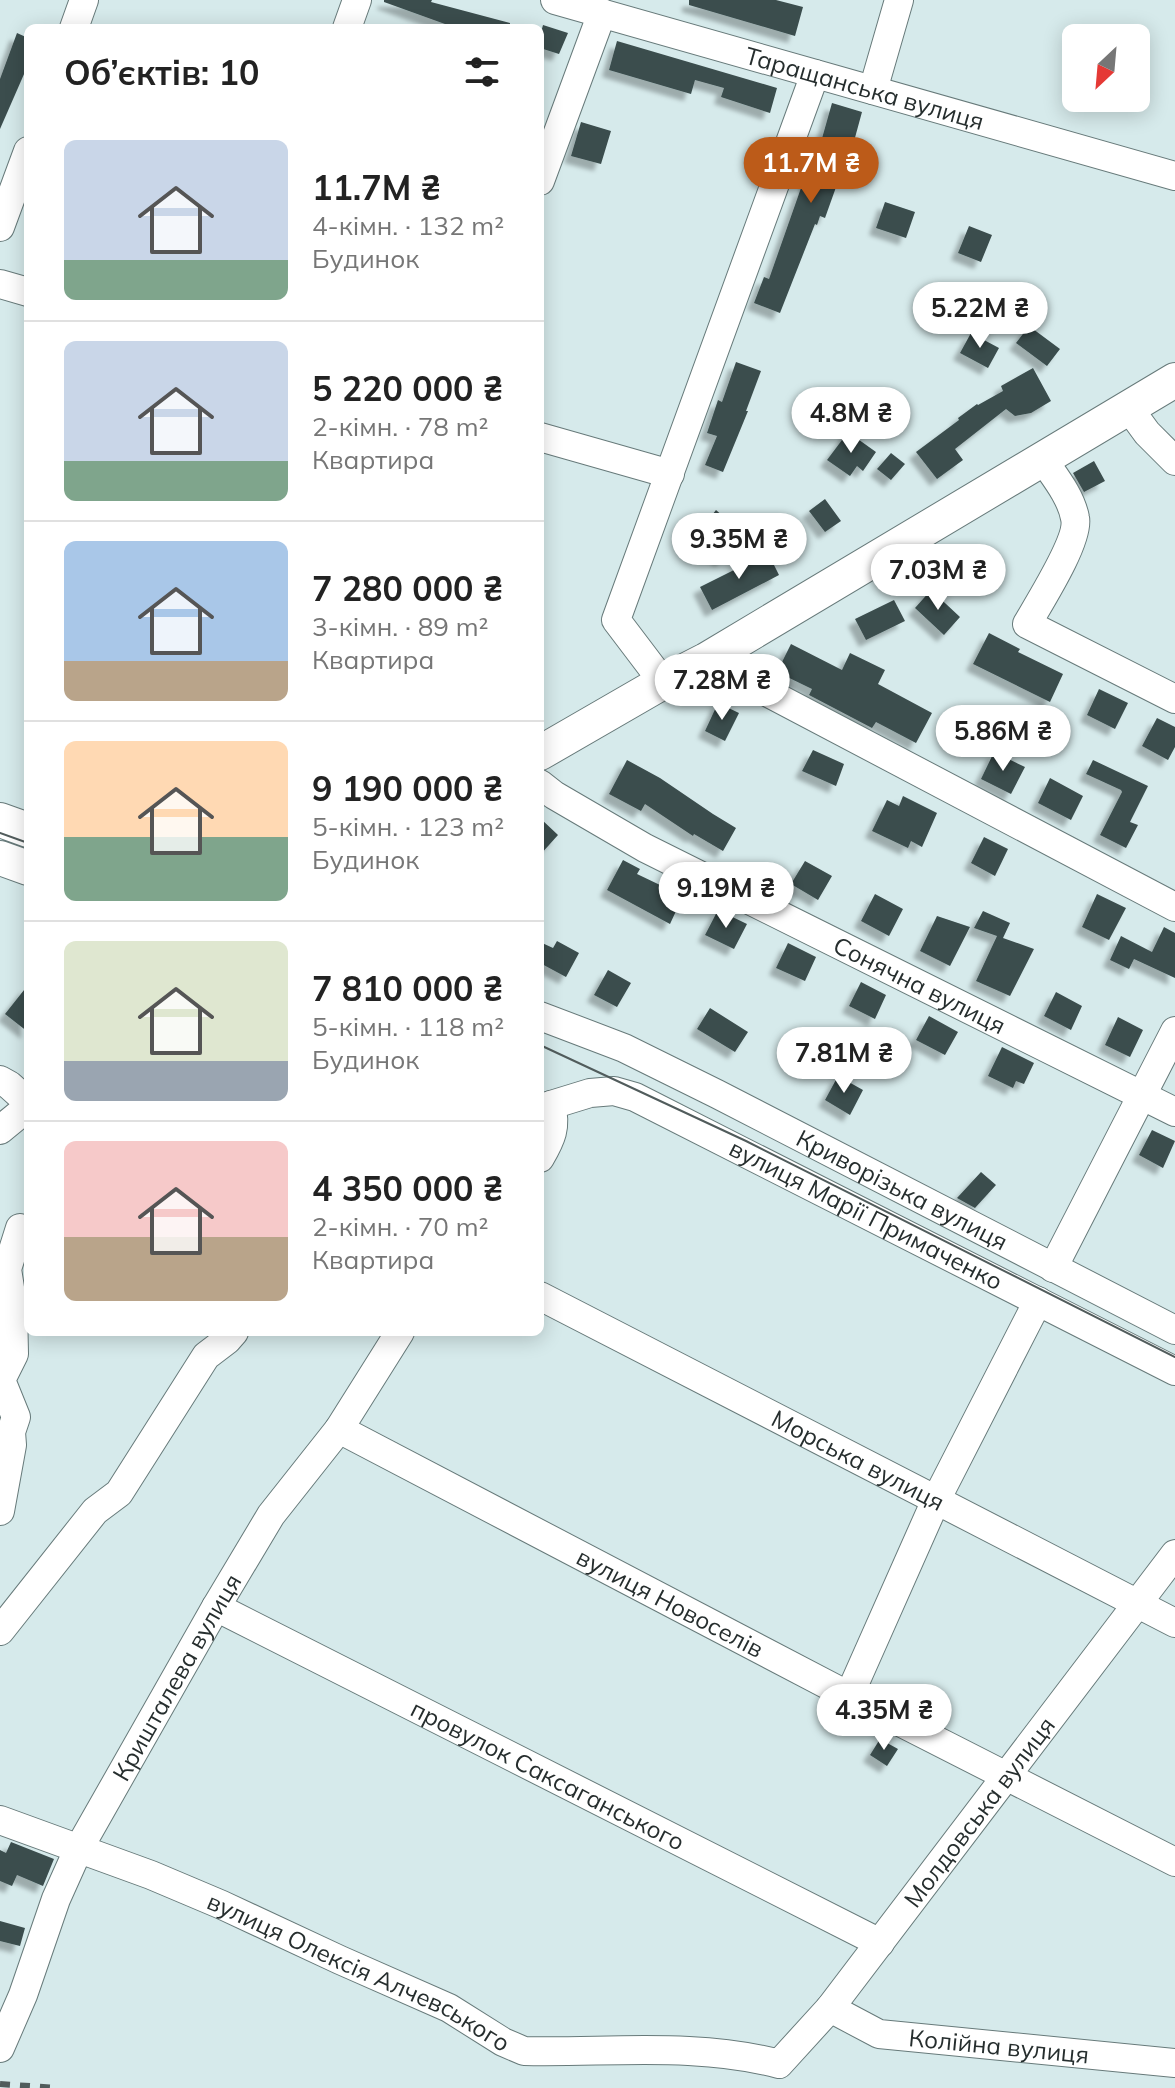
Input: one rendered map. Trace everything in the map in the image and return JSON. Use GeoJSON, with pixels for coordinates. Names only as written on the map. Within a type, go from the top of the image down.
{"type":"FeatureCollection","features":[{"type":"Feature","properties":{"kind":"main road"},"geometry":{"type":"LineString","coordinates":[[544,751],[706,660],[1175,380]]}},
{"type":"Feature","properties":{"kind":"main road"},"geometry":{"type":"LineString","coordinates":[[0,820],[24,829]]}},
{"type":"Feature","properties":{"kind":"main road"},"geometry":{"type":"LineString","coordinates":[[0,858],[24,867]]}},
{"type":"Feature","properties":{"kind":"street"},"geometry":{"type":"LineString","coordinates":[[75,24],[84,0]]}},
{"type":"Feature","properties":{"kind":"street"},"geometry":{"type":"LineString","coordinates":[[348,24],[357,0]]}},
{"type":"Feature","properties":{"kind":"street","name":"Таращанська вулиця"},"geometry":{"type":"LineString","coordinates":[[555,0],[1175,176]]}},
{"type":"Feature","properties":{"kind":"street"},"geometry":{"type":"LineString","coordinates":[[873,90],[899,0]]}},
{"type":"Feature","properties":{"kind":"street"},"geometry":{"type":"LineString","coordinates":[[544,170],[602,13]]}},
{"type":"Feature","properties":{"kind":"street"},"geometry":{"type":"LineString","coordinates":[[663,682],[616,620],[815,74]]}},
{"type":"Feature","properties":{"kind":"street"},"geometry":{"type":"LineString","coordinates":[[0,227],[24,162]]}},
{"type":"Feature","properties":{"kind":"street"},"geometry":{"type":"LineString","coordinates":[[0,284],[24,291]]}},
{"type":"Feature","properties":{"kind":"street"},"geometry":{"type":"LineString","coordinates":[[1128,407],[1147,433],[1175,461]]}},
{"type":"Feature","properties":{"kind":"street"},"geometry":{"type":"LineString","coordinates":[[544,438],[670,474]]}},
{"type":"Feature","properties":{"kind":"street"},"geometry":{"type":"LineString","coordinates":[[1042,458],[1067,495],[1076,520],[1070,546],[1027,624],[1175,699]]}},
{"type":"Feature","properties":{"kind":"street"},"geometry":{"type":"LineString","coordinates":[[706,660],[1175,907]]}},
{"type":"Feature","properties":{"kind":"street","name":"Сонячна вулиця"},"geometry":{"type":"LineString","coordinates":[[544,787],[645,848],[1175,1112]]}},
{"type":"Feature","properties":{"kind":"street","name":"Криворізька вулиця"},"geometry":{"type":"LineString","coordinates":[[544,1018],[624,1048],[1175,1330]]}},
{"type":"Feature","properties":{"kind":"street"},"geometry":{"type":"LineString","coordinates":[[1053,1268],[1175,1031]]}},
{"type":"Feature","properties":{"kind":"street"},"geometry":{"type":"LineString","coordinates":[[0,1080],[24,1101]]}},
{"type":"Feature","properties":{"kind":"street","name":"вулиця Марії Примаченко"},"geometry":{"type":"LineString","coordinates":[[546,1100],[614,1091],[635,1097],[1175,1371]]}},
{"type":"Feature","properties":{"kind":"street"},"geometry":{"type":"LineString","coordinates":[[544,1151],[555,1121],[546,1100]]}},
{"type":"Feature","properties":{"kind":"street"},"geometry":{"type":"LineString","coordinates":[[0,1130],[24,1109]]}},
{"type":"Feature","properties":{"kind":"street"},"geometry":{"type":"LineString","coordinates":[[0,1511],[12,1445],[11,1432],[16,1417],[1,1380],[14,1354],[13,1307],[7,1269],[20,1228]]}},
{"type":"Feature","properties":{"kind":"street","name":"Морська вулиця"},"geometry":{"type":"LineString","coordinates":[[544,1298],[1175,1623]]}},
{"type":"Feature","properties":{"kind":"street"},"geometry":{"type":"LineString","coordinates":[[849,1696],[936,1500],[1038,1301]]}},
{"type":"Feature","properties":{"kind":"street"},"geometry":{"type":"LineString","coordinates":[[0,1631],[95,1511],[119,1493],[206,1356],[230,1336]]}},
{"type":"Feature","properties":{"kind":"street","name":"Кришталева вулиця"},"geometry":{"type":"LineString","coordinates":[[0,2048],[23,1995],[56,1899],[78,1850],[271,1515],[339,1429],[397,1336]]}},
{"type":"Feature","properties":{"kind":"street","name":"вулиця Новоселів"},"geometry":{"type":"LineString","coordinates":[[339,1429],[1004,1777],[1175,1862]]}},
{"type":"Feature","properties":{"kind":"street","name":"Молдовська вулиця"},"geometry":{"type":"LineString","coordinates":[[779,2064],[830,2008],[1175,1554]]}},
{"type":"Feature","properties":{"kind":"street","name":"провулок Саксаганського"},"geometry":{"type":"LineString","coordinates":[[216,1607],[880,1943]]}},
{"type":"Feature","properties":{"kind":"street","name":"вулиця Олексія Алчевського"},"geometry":{"type":"LineString","coordinates":[[0,1820],[151,1875],[222,1905],[449,2008],[503,2042],[524,2051],[672,2051],[757,2058],[779,2064]]}},
{"type":"Feature","properties":{"kind":"street","name":"Колійна вулиця"},"geometry":{"type":"LineString","coordinates":[[830,2008],[879,2034],[1175,2063]]}},
{"type":"Feature","properties":{"kind":"building"},"geometry":{"type":"Polygon","coordinates":[[[432,0],[510,24],[445,24],[384,2],[432,0]]]}},
{"type":"Feature","properties":{"kind":"building"},"geometry":{"type":"Polygon","coordinates":[[[689,0],[776,0],[803,7],[795,36],[689,5],[689,0]]]}},
{"type":"Feature","properties":{"kind":"building"},"geometry":{"type":"Polygon","coordinates":[[[544,25],[568,33],[559,54],[544,49],[544,25]]]}},
{"type":"Feature","properties":{"kind":"building"},"geometry":{"type":"Polygon","coordinates":[[[17,33],[24,36],[24,74],[0,129],[0,79],[17,33]]]}},
{"type":"Feature","properties":{"kind":"building"},"geometry":{"type":"Polygon","coordinates":[[[617,41],[777,88],[770,113],[721,97],[724,88],[695,80],[691,94],[609,70],[617,41]]]}},
{"type":"Feature","properties":{"kind":"building"},"geometry":{"type":"Polygon","coordinates":[[[832,103],[862,112],[853,145],[848,143],[825,218],[820,216],[815,224],[780,313],[754,303],[764,277],[769,279],[801,188],[805,190],[832,103]]]}},
{"type":"Feature","properties":{"kind":"building"},"geometry":{"type":"Polygon","coordinates":[[[581,122],[611,131],[601,164],[571,156],[581,122]]]}},
{"type":"Feature","properties":{"kind":"building"},"geometry":{"type":"Polygon","coordinates":[[[885,202],[915,212],[906,238],[876,228],[885,202]]]}},
{"type":"Feature","properties":{"kind":"building"},"geometry":{"type":"Polygon","coordinates":[[[969,226],[992,235],[981,262],[958,253],[969,226]]]}},
{"type":"Feature","properties":{"kind":"building"},"geometry":{"type":"Polygon","coordinates":[[[1029,326],[1060,349],[1047,366],[1016,343],[1029,326]]]}},
{"type":"Feature","properties":{"kind":"building"},"geometry":{"type":"Polygon","coordinates":[[[971,333],[999,348],[988,368],[960,353],[971,333]]]}},
{"type":"Feature","properties":{"kind":"building"},"geometry":{"type":"Polygon","coordinates":[[[736,362],[761,371],[723,472],[705,465],[717,436],[707,433],[736,362]]]}},
{"type":"Feature","properties":{"kind":"building"},"geometry":{"type":"Polygon","coordinates":[[[1033,368],[1051,401],[1031,413],[1015,416],[1006,409],[955,449],[963,460],[937,479],[916,452],[977,404],[1003,391],[1001,386],[1033,368]]]}},
{"type":"Feature","properties":{"kind":"building"},"geometry":{"type":"Polygon","coordinates":[[[848,432],[876,452],[863,471],[857,466],[850,476],[827,460],[848,432]]]}},
{"type":"Feature","properties":{"kind":"building"},"geometry":{"type":"Polygon","coordinates":[[[891,453],[905,464],[891,480],[877,469],[891,453]]]}},
{"type":"Feature","properties":{"kind":"building"},"geometry":{"type":"Polygon","coordinates":[[[1094,461],[1105,481],[1084,492],[1073,473],[1094,461]]]}},
{"type":"Feature","properties":{"kind":"building"},"geometry":{"type":"Polygon","coordinates":[[[825,499],[841,521],[825,532],[809,511],[825,499]]]}},
{"type":"Feature","properties":{"kind":"building"},"geometry":{"type":"Polygon","coordinates":[[[716,510],[743,534],[722,560],[709,550],[716,541],[701,529],[716,510]]]}},
{"type":"Feature","properties":{"kind":"building"},"geometry":{"type":"Polygon","coordinates":[[[768,553],[779,575],[712,610],[700,587],[768,553]]]}},
{"type":"Feature","properties":{"kind":"building"},"geometry":{"type":"Polygon","coordinates":[[[931,590],[960,617],[944,635],[915,608],[931,590]]]}},
{"type":"Feature","properties":{"kind":"building"},"geometry":{"type":"Polygon","coordinates":[[[894,600],[905,621],[866,640],[855,619],[894,600]]]}},
{"type":"Feature","properties":{"kind":"building"},"geometry":{"type":"Polygon","coordinates":[[[989,633],[1020,649],[1018,652],[1063,674],[1050,702],[973,664],[989,633]]]}},
{"type":"Feature","properties":{"kind":"building"},"geometry":{"type":"Polygon","coordinates":[[[791,644],[842,670],[850,653],[885,670],[878,684],[932,713],[916,743],[876,722],[872,728],[809,695],[812,689],[777,672],[791,644]]]}},
{"type":"Feature","properties":{"kind":"building"},"geometry":{"type":"Polygon","coordinates":[[[1099,689],[1128,703],[1115,729],[1087,715],[1099,689]]]}},
{"type":"Feature","properties":{"kind":"building"},"geometry":{"type":"Polygon","coordinates":[[[718,703],[739,713],[725,741],[705,731],[718,703]]]}},
{"type":"Feature","properties":{"kind":"building"},"geometry":{"type":"Polygon","coordinates":[[[1157,718],[1175,727],[1175,747],[1168,760],[1142,746],[1157,718]]]}},
{"type":"Feature","properties":{"kind":"building"},"geometry":{"type":"Polygon","coordinates":[[[813,750],[844,764],[836,786],[802,771],[813,750]]]}},
{"type":"Feature","properties":{"kind":"building"},"geometry":{"type":"Polygon","coordinates":[[[994,752],[1025,767],[1011,794],[981,779],[994,752]]]}},
{"type":"Feature","properties":{"kind":"building"},"geometry":{"type":"Polygon","coordinates":[[[627,760],[736,828],[723,851],[693,836],[645,804],[641,811],[609,794],[627,760]]]}},
{"type":"Feature","properties":{"kind":"building"},"geometry":{"type":"Polygon","coordinates":[[[1093,760],[1148,786],[1130,822],[1138,825],[1126,848],[1100,835],[1122,792],[1086,774],[1093,760]]]}},
{"type":"Feature","properties":{"kind":"building"},"geometry":{"type":"Polygon","coordinates":[[[1050,778],[1083,796],[1071,820],[1038,803],[1050,778]]]}},
{"type":"Feature","properties":{"kind":"building"},"geometry":{"type":"Polygon","coordinates":[[[903,796],[937,813],[922,847],[911,841],[908,848],[872,831],[887,800],[899,806],[903,796]]]}},
{"type":"Feature","properties":{"kind":"building"},"geometry":{"type":"Polygon","coordinates":[[[544,822],[558,835],[544,851],[544,822]]]}},
{"type":"Feature","properties":{"kind":"building"},"geometry":{"type":"Polygon","coordinates":[[[984,837],[1008,849],[995,876],[971,863],[984,837]]]}},
{"type":"Feature","properties":{"kind":"building"},"geometry":{"type":"Polygon","coordinates":[[[623,860],[640,869],[637,874],[683,896],[670,924],[607,890],[623,860]]]}},
{"type":"Feature","properties":{"kind":"building"},"geometry":{"type":"Polygon","coordinates":[[[805,861],[832,876],[818,900],[791,884],[805,861]]]}},
{"type":"Feature","properties":{"kind":"building"},"geometry":{"type":"Polygon","coordinates":[[[875,894],[903,909],[889,936],[861,921],[875,894]]]}},
{"type":"Feature","properties":{"kind":"building"},"geometry":{"type":"Polygon","coordinates":[[[1097,894],[1126,908],[1109,940],[1082,927],[1097,894]]]}},
{"type":"Feature","properties":{"kind":"building"},"geometry":{"type":"Polygon","coordinates":[[[718,910],[747,924],[734,949],[705,935],[718,910]]]}},
{"type":"Feature","properties":{"kind":"building"},"geometry":{"type":"Polygon","coordinates":[[[983,911],[1010,923],[1003,938],[1034,949],[1010,996],[976,981],[997,936],[974,928],[983,911]]]}},
{"type":"Feature","properties":{"kind":"building"},"geometry":{"type":"Polygon","coordinates":[[[937,916],[970,927],[950,966],[920,951],[937,916]]]}},
{"type":"Feature","properties":{"kind":"building"},"geometry":{"type":"Polygon","coordinates":[[[1164,927],[1175,933],[1175,978],[1134,959],[1129,969],[1110,960],[1121,936],[1152,952],[1164,927]]]}},
{"type":"Feature","properties":{"kind":"building"},"geometry":{"type":"Polygon","coordinates":[[[557,941],[579,953],[566,977],[544,965],[544,944],[553,948],[557,941]]]}},
{"type":"Feature","properties":{"kind":"building"},"geometry":{"type":"Polygon","coordinates":[[[788,943],[816,957],[805,981],[776,968],[788,943]]]}},
{"type":"Feature","properties":{"kind":"building"},"geometry":{"type":"Polygon","coordinates":[[[608,970],[631,983],[617,1007],[594,995],[608,970]]]}},
{"type":"Feature","properties":{"kind":"building"},"geometry":{"type":"Polygon","coordinates":[[[861,982],[886,995],[875,1019],[849,1006],[861,982]]]}},
{"type":"Feature","properties":{"kind":"building"},"geometry":{"type":"Polygon","coordinates":[[[24,990],[24,1029],[5,1014],[24,990]]]}},
{"type":"Feature","properties":{"kind":"building"},"geometry":{"type":"Polygon","coordinates":[[[1056,992],[1082,1006],[1071,1030],[1044,1016],[1056,992]]]}},
{"type":"Feature","properties":{"kind":"building"},"geometry":{"type":"Polygon","coordinates":[[[710,1008],[748,1032],[735,1052],[697,1029],[710,1008]]]}},
{"type":"Feature","properties":{"kind":"building"},"geometry":{"type":"Polygon","coordinates":[[[929,1016],[958,1032],[945,1055],[916,1040],[929,1016]]]}},
{"type":"Feature","properties":{"kind":"building"},"geometry":{"type":"Polygon","coordinates":[[[1118,1017],[1143,1030],[1130,1057],[1105,1045],[1118,1017]]]}},
{"type":"Feature","properties":{"kind":"building"},"geometry":{"type":"Polygon","coordinates":[[[1002,1047],[1034,1063],[1024,1084],[1016,1081],[1013,1088],[988,1076],[1002,1047]]]}},
{"type":"Feature","properties":{"kind":"building"},"geometry":{"type":"Polygon","coordinates":[[[838,1076],[863,1090],[850,1115],[825,1100],[838,1076]]]}},
{"type":"Feature","properties":{"kind":"building"},"geometry":{"type":"Polygon","coordinates":[[[1152,1130],[1175,1141],[1163,1168],[1139,1155],[1152,1130]]]}},
{"type":"Feature","properties":{"kind":"building"},"geometry":{"type":"Polygon","coordinates":[[[981,1172],[996,1185],[975,1208],[957,1198],[981,1172]]]}},
{"type":"Feature","properties":{"kind":"building"},"geometry":{"type":"Polygon","coordinates":[[[880,1739],[898,1749],[887,1766],[870,1755],[880,1739]]]}},
{"type":"Feature","properties":{"kind":"building"},"geometry":{"type":"Polygon","coordinates":[[[11,1842],[54,1859],[43,1886],[17,1875],[12,1886],[0,1881],[0,1850],[6,1853],[11,1842]]]}},
{"type":"Feature","properties":{"kind":"building"},"geometry":{"type":"Polygon","coordinates":[[[0,1921],[25,1928],[20,1946],[0,1941],[0,1921]]]}},
{"type":"Feature","properties":{"kind":"tram line"},"geometry":{"type":"LineString","coordinates":[[0,833],[24,842]]}},
{"type":"Feature","properties":{"kind":"tram line"},"geometry":{"type":"LineString","coordinates":[[544,1047],[746,1141],[1175,1357]]}},
{"type":"Feature","properties":{"kind":"railway"},"geometry":{"type":"LineString","coordinates":[[0,2084],[58,2088]]}}]}
